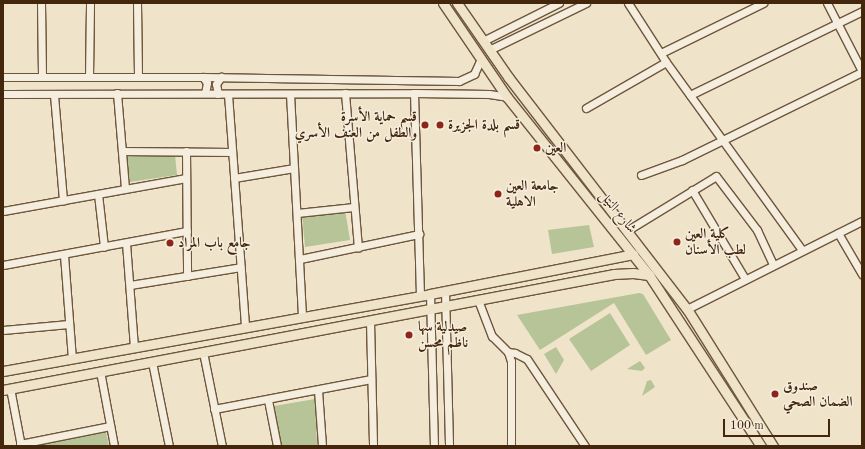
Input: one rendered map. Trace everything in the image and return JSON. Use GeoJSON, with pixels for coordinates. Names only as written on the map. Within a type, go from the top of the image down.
{"type":"FeatureCollection","features":[{"type":"Feature","properties":{"kind":"main road","name":"شارع النيل"},"geometry":{"type":"LineString","coordinates":[[443,3],[507,97],[650,276],[761,446]]}},
{"type":"Feature","properties":{"kind":"main road"},"geometry":{"type":"LineString","coordinates":[[457,3],[489,50],[687,309],[773,446]]}},
{"type":"Feature","properties":{"kind":"main road"},"geometry":{"type":"LineString","coordinates":[[3,371],[134,346],[430,294],[633,254]]}},
{"type":"Feature","properties":{"kind":"main road"},"geometry":{"type":"LineString","coordinates":[[6,389],[619,274],[650,276]]}},
{"type":"Feature","properties":{"kind":"main road"},"geometry":{"type":"LineString","coordinates":[[725,393],[736,387]]}},
{"type":"Feature","properties":{"kind":"street"},"geometry":{"type":"LineString","coordinates":[[41,3],[42,77]]}},
{"type":"Feature","properties":{"kind":"street"},"geometry":{"type":"LineString","coordinates":[[89,77],[90,3]]}},
{"type":"Feature","properties":{"kind":"street"},"geometry":{"type":"LineString","coordinates":[[137,3],[138,76]]}},
{"type":"Feature","properties":{"kind":"street"},"geometry":{"type":"LineString","coordinates":[[483,41],[559,3]]}},
{"type":"Feature","properties":{"kind":"street"},"geometry":{"type":"LineString","coordinates":[[489,50],[586,3]]}},
{"type":"Feature","properties":{"kind":"street"},"geometry":{"type":"LineString","coordinates":[[628,3],[666,62],[802,250]]}},
{"type":"Feature","properties":{"kind":"street"},"geometry":{"type":"LineString","coordinates":[[661,53],[763,3]]}},
{"type":"Feature","properties":{"kind":"street"},"geometry":{"type":"LineString","coordinates":[[641,175],[669,166],[724,141],[862,71],[827,3]]}},
{"type":"Feature","properties":{"kind":"street"},"geometry":{"type":"LineString","coordinates":[[690,95],[862,11]]}},
{"type":"Feature","properties":{"kind":"street"},"geometry":{"type":"LineString","coordinates":[[496,34],[495,41],[500,44]]}},
{"type":"Feature","properties":{"kind":"street"},"geometry":{"type":"LineString","coordinates":[[3,78],[138,76],[459,81],[474,74],[481,59]]}},
{"type":"Feature","properties":{"kind":"street"},"geometry":{"type":"LineString","coordinates":[[586,108],[666,62]]}},
{"type":"Feature","properties":{"kind":"street"},"geometry":{"type":"LineString","coordinates":[[203,77],[207,83],[205,94]]}},
{"type":"Feature","properties":{"kind":"street"},"geometry":{"type":"LineString","coordinates":[[218,94],[216,82],[221,77]]}},
{"type":"Feature","properties":{"kind":"street"},"geometry":{"type":"LineString","coordinates":[[117,93],[125,189]]}},
{"type":"Feature","properties":{"kind":"street"},"geometry":{"type":"LineString","coordinates":[[345,93],[358,247]]}},
{"type":"Feature","properties":{"kind":"street"},"geometry":{"type":"LineString","coordinates":[[414,93],[420,295]]}},
{"type":"Feature","properties":{"kind":"street"},"geometry":{"type":"LineString","coordinates":[[3,94],[414,93],[507,97]]}},
{"type":"Feature","properties":{"kind":"street"},"geometry":{"type":"LineString","coordinates":[[228,94],[245,326]]}},
{"type":"Feature","properties":{"kind":"street"},"geometry":{"type":"LineString","coordinates":[[290,94],[302,317]]}},
{"type":"Feature","properties":{"kind":"street"},"geometry":{"type":"LineString","coordinates":[[54,95],[63,201]]}},
{"type":"Feature","properties":{"kind":"street"},"geometry":{"type":"LineString","coordinates":[[122,151],[232,152]]}},
{"type":"Feature","properties":{"kind":"street"},"geometry":{"type":"LineString","coordinates":[[186,151],[187,276]]}},
{"type":"Feature","properties":{"kind":"street"},"geometry":{"type":"LineString","coordinates":[[234,178],[294,168]]}},
{"type":"Feature","properties":{"kind":"street"},"geometry":{"type":"LineString","coordinates":[[3,211],[186,178]]}},
{"type":"Feature","properties":{"kind":"street"},"geometry":{"type":"LineString","coordinates":[[628,230],[712,178],[720,178],[756,230],[774,264]]}},
{"type":"Feature","properties":{"kind":"street"},"geometry":{"type":"LineString","coordinates":[[692,190],[745,279]]}},
{"type":"Feature","properties":{"kind":"street"},"geometry":{"type":"LineString","coordinates":[[98,194],[104,247]]}},
{"type":"Feature","properties":{"kind":"street"},"geometry":{"type":"LineString","coordinates":[[297,213],[354,207]]}},
{"type":"Feature","properties":{"kind":"street"},"geometry":{"type":"LineString","coordinates":[[687,309],[862,221]]}},
{"type":"Feature","properties":{"kind":"street"},"geometry":{"type":"LineString","coordinates":[[3,265],[64,255],[187,231]]}},
{"type":"Feature","properties":{"kind":"street"},"geometry":{"type":"LineString","coordinates":[[838,233],[862,274]]}},
{"type":"Feature","properties":{"kind":"street"},"geometry":{"type":"LineString","coordinates":[[300,259],[419,234]]}},
{"type":"Feature","properties":{"kind":"street"},"geometry":{"type":"LineString","coordinates":[[126,243],[134,346]]}},
{"type":"Feature","properties":{"kind":"street"},"geometry":{"type":"LineString","coordinates":[[64,255],[72,358]]}},
{"type":"Feature","properties":{"kind":"street"},"geometry":{"type":"LineString","coordinates":[[130,285],[241,267]]}},
{"type":"Feature","properties":{"kind":"street"},"geometry":{"type":"LineString","coordinates":[[445,291],[449,446]]}},
{"type":"Feature","properties":{"kind":"street"},"geometry":{"type":"LineString","coordinates":[[430,294],[434,446]]}},
{"type":"Feature","properties":{"kind":"street"},"geometry":{"type":"LineString","coordinates":[[478,300],[492,336],[508,352],[527,359],[585,446]]}},
{"type":"Feature","properties":{"kind":"street"},"geometry":{"type":"LineString","coordinates":[[370,320],[373,446]]}},
{"type":"Feature","properties":{"kind":"street"},"geometry":{"type":"LineString","coordinates":[[3,330],[69,324]]}},
{"type":"Feature","properties":{"kind":"street"},"geometry":{"type":"LineString","coordinates":[[204,352],[222,446]]}},
{"type":"Feature","properties":{"kind":"street"},"geometry":{"type":"LineString","coordinates":[[508,352],[511,361],[511,446]]}},
{"type":"Feature","properties":{"kind":"street"},"geometry":{"type":"LineString","coordinates":[[152,362],[168,446]]}},
{"type":"Feature","properties":{"kind":"street"},"geometry":{"type":"LineString","coordinates":[[100,371],[114,446]]}},
{"type":"Feature","properties":{"kind":"street"},"geometry":{"type":"LineString","coordinates":[[214,409],[268,400],[371,379]]}},
{"type":"Feature","properties":{"kind":"street"},"geometry":{"type":"LineString","coordinates":[[6,389],[20,445],[110,426]]}},
{"type":"Feature","properties":{"kind":"street"},"geometry":{"type":"LineString","coordinates":[[318,390],[322,446]]}},
{"type":"Feature","properties":{"kind":"street"},"geometry":{"type":"LineString","coordinates":[[268,400],[277,446]]}},
{"type":"Feature","properties":{"kind":"green space"},"geometry":{"type":"Polygon","coordinates":[[[175,155],[177,175],[130,182],[126,156],[175,155]]]}},
{"type":"Feature","properties":{"kind":"green space"},"geometry":{"type":"Polygon","coordinates":[[[345,210],[350,240],[305,247],[302,215],[345,210]]]}},
{"type":"Feature","properties":{"kind":"green space"},"geometry":{"type":"Polygon","coordinates":[[[589,225],[594,247],[552,254],[548,230],[589,225]]]}},
{"type":"Feature","properties":{"kind":"green space"},"geometry":{"type":"Polygon","coordinates":[[[639,293],[643,294],[671,340],[646,355],[614,303],[540,350],[517,315],[639,293]]]}},
{"type":"Feature","properties":{"kind":"green space"},"geometry":{"type":"Polygon","coordinates":[[[610,313],[630,345],[591,371],[569,339],[610,313]]]}},
{"type":"Feature","properties":{"kind":"green space"},"geometry":{"type":"Polygon","coordinates":[[[556,347],[564,360],[556,374],[544,354],[556,347]]]}},
{"type":"Feature","properties":{"kind":"green space"},"geometry":{"type":"Polygon","coordinates":[[[640,361],[645,368],[642,371],[627,369],[640,361]]]}},
{"type":"Feature","properties":{"kind":"green space"},"geometry":{"type":"Polygon","coordinates":[[[651,380],[655,387],[642,396],[647,381],[651,380]]]}},
{"type":"Feature","properties":{"kind":"green space"},"geometry":{"type":"Polygon","coordinates":[[[315,399],[317,446],[281,446],[274,406],[315,399]]]}},
{"type":"Feature","properties":{"kind":"green space"},"geometry":{"type":"Polygon","coordinates":[[[106,432],[109,446],[28,446],[106,432]]]}},
{"type":"Feature","properties":{"kind":"place","name":"قسم حماية الأسرة والطفل من العنف الأسري"},"geometry":{"type":"Point","coordinates":[425,125]}},
{"type":"Feature","properties":{"kind":"place","name":"قسم بلدة الجزيرة"},"geometry":{"type":"Point","coordinates":[440,125]}},
{"type":"Feature","properties":{"kind":"place","name":"العين"},"geometry":{"type":"Point","coordinates":[537,148]}},
{"type":"Feature","properties":{"kind":"place","name":"جامعة العين الاهلية"},"geometry":{"type":"Point","coordinates":[498,194]}},
{"type":"Feature","properties":{"kind":"place","name":"كلية العين لطب الأسنان"},"geometry":{"type":"Point","coordinates":[677,242]}},
{"type":"Feature","properties":{"kind":"place","name":"جامع باب المراد"},"geometry":{"type":"Point","coordinates":[170,243]}},
{"type":"Feature","properties":{"kind":"place","name":"صيدلية سها ناظم محسن"},"geometry":{"type":"Point","coordinates":[409,335]}},
{"type":"Feature","properties":{"kind":"place","name":"صندوق الضمان الصحي"},"geometry":{"type":"Point","coordinates":[775,394]}}]}
